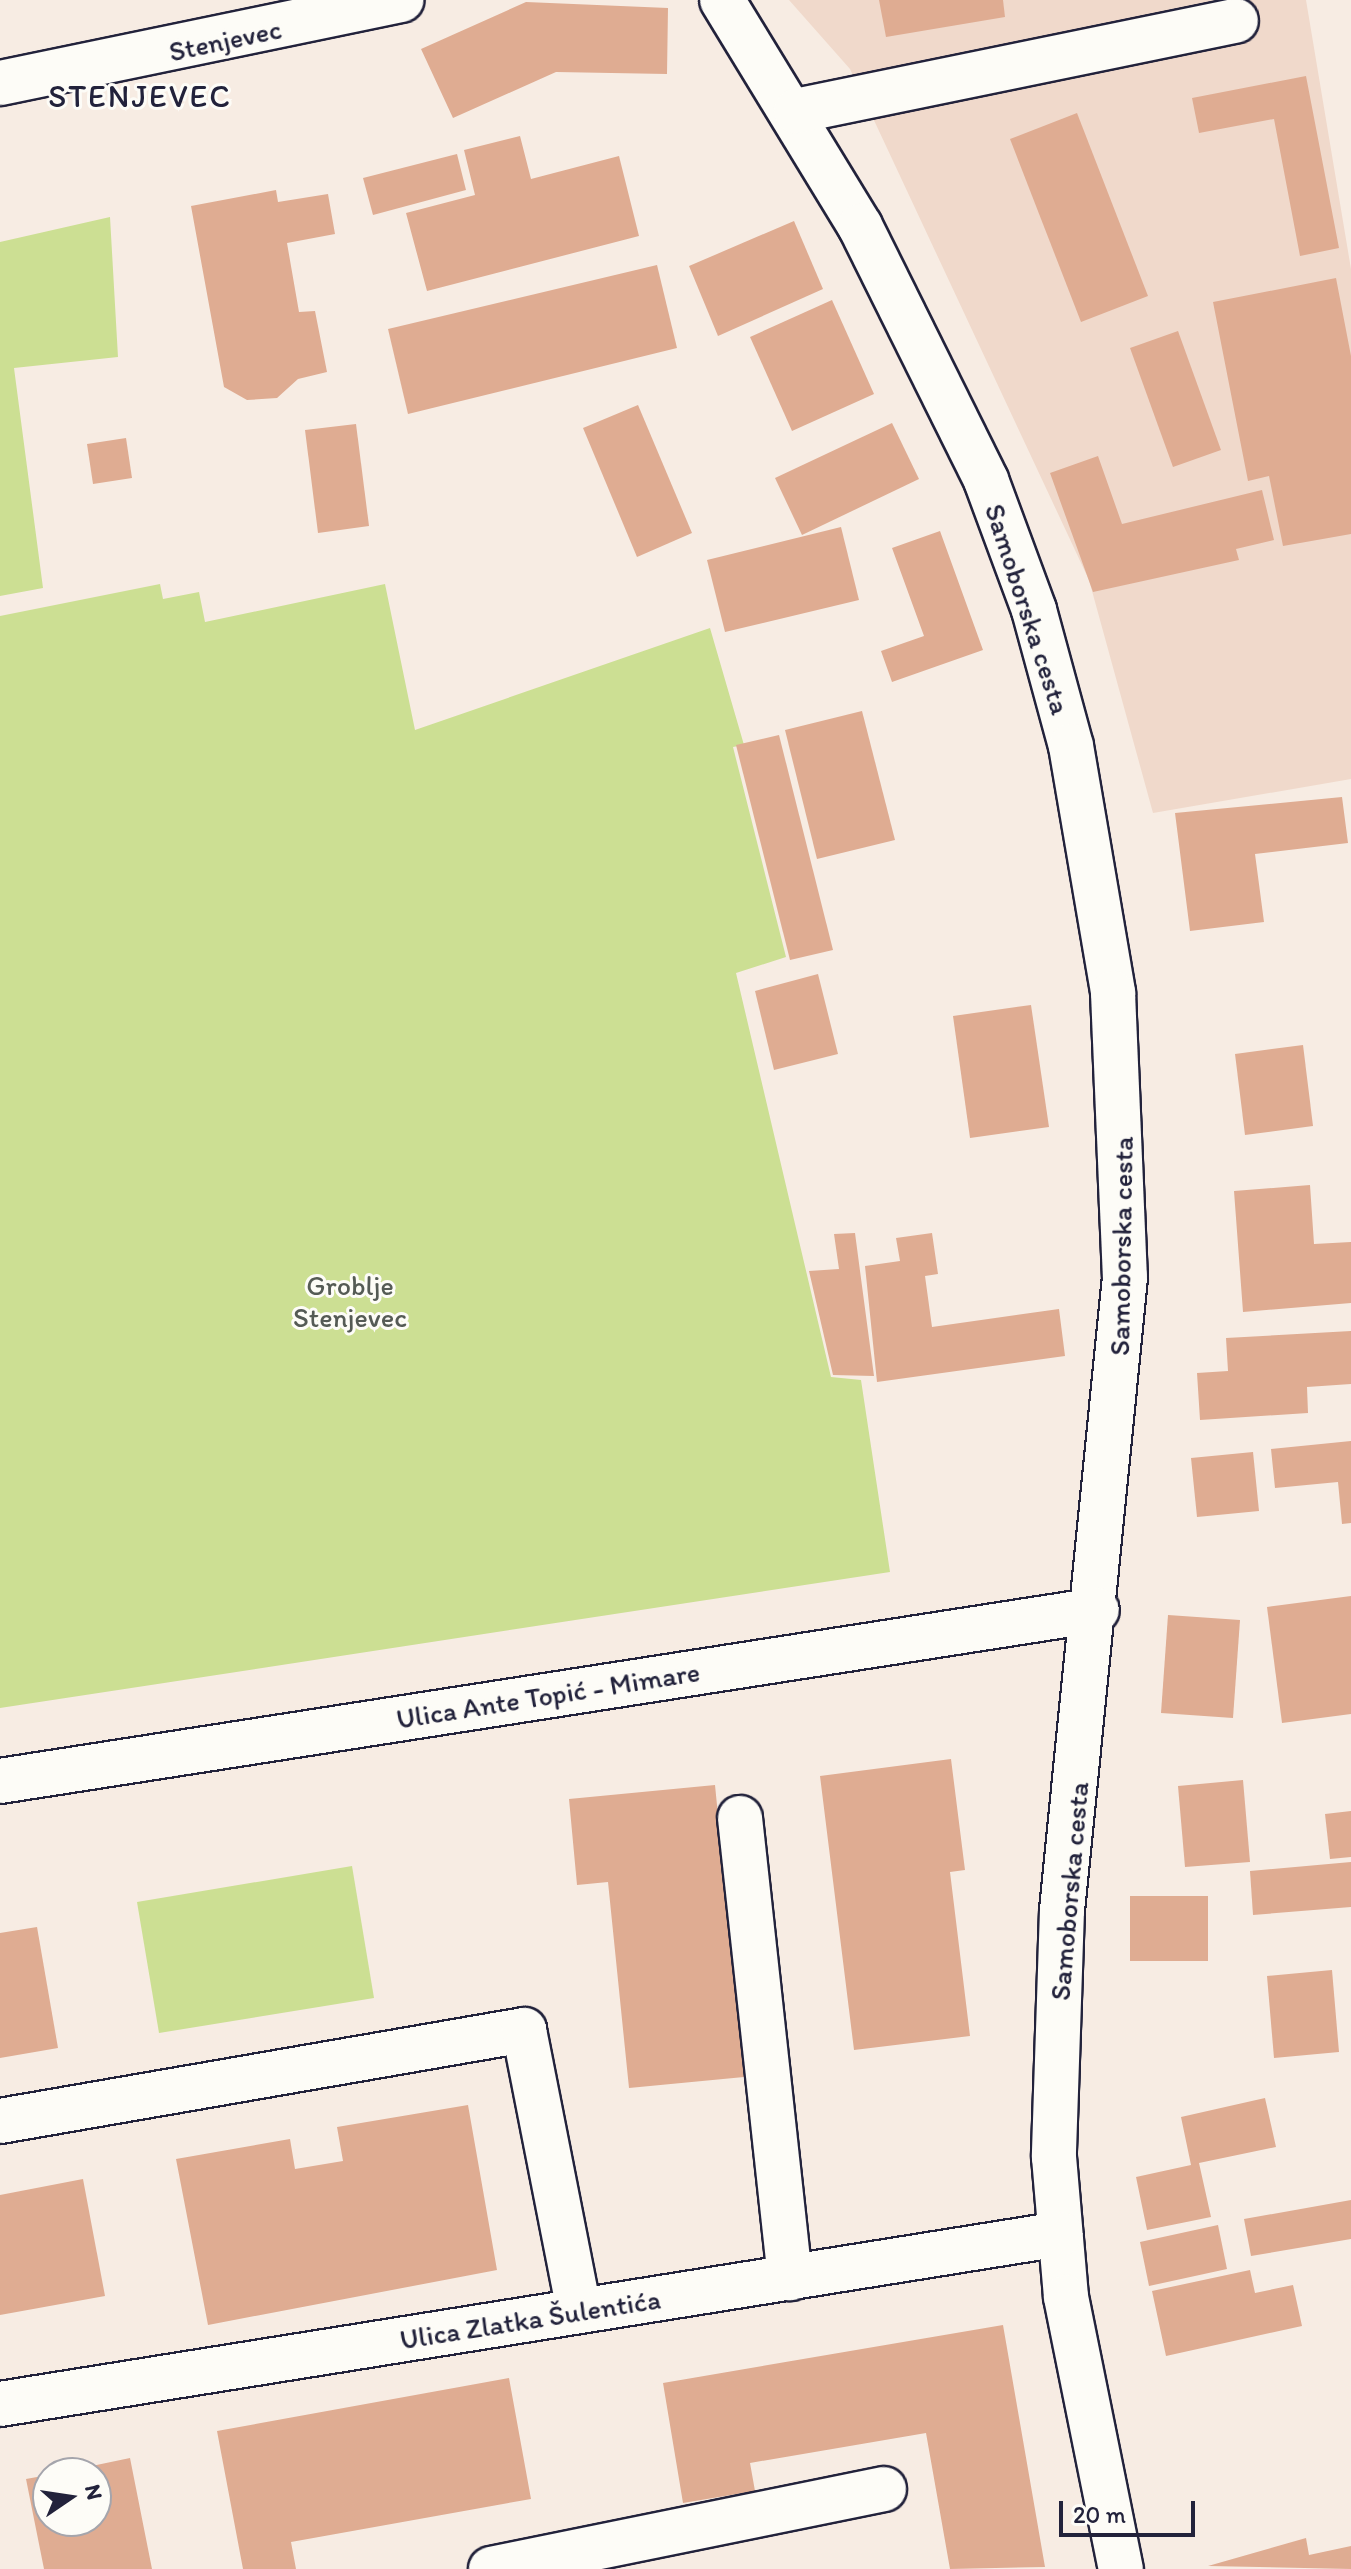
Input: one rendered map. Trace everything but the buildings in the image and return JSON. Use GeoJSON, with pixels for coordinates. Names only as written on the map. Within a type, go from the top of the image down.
{"type":"FeatureCollection","features":[{"type":"Feature","properties":{"kind":"street","name":"Stenjevec"},"geometry":{"type":"LineString","coordinates":[[0,83],[402,0]]}},
{"type":"Feature","properties":{"kind":"street","name":"Samoborska cesta"},"geometry":{"type":"LineString","coordinates":[[722,0],[796,111],[930,357],[986,480],[1034,610],[1071,746],[1113,993],[1124,1115],[1125,1277],[1097,1610],[1062,1910],[1054,2157],[1060,2234],[1085,2405],[1121,2569]]}},
{"type":"Feature","properties":{"kind":"street"},"geometry":{"type":"LineString","coordinates":[[796,111],[1236,21]]}},
{"type":"Feature","properties":{"kind":"street","name":"Ulica Ante Topić - Mimare"},"geometry":{"type":"LineString","coordinates":[[0,1781],[1097,1610]]}},
{"type":"Feature","properties":{"kind":"street"},"geometry":{"type":"LineString","coordinates":[[740,1818],[790,2278]]}},
{"type":"Feature","properties":{"kind":"street"},"geometry":{"type":"LineString","coordinates":[[0,2121],[524,2030],[579,2311]]}},
{"type":"Feature","properties":{"kind":"street","name":"Ulica Zlatka Šulentića"},"geometry":{"type":"LineString","coordinates":[[0,2404],[1060,2234]]}},
{"type":"Feature","properties":{"kind":"street"},"geometry":{"type":"LineString","coordinates":[[491,2569],[884,2489]]}},
{"type":"Feature","properties":{"kind":"shaded area"},"geometry":{"type":"Polygon","coordinates":[[[789,0],[1306,0],[1351,269],[1351,779],[1153,813],[1089,580],[850,69],[789,0]]]}},
{"type":"Feature","properties":{"kind":"green space"},"geometry":{"type":"Polygon","coordinates":[[[110,217],[118,357],[14,368],[43,588],[0,596],[0,242],[110,217]]]}},
{"type":"Feature","properties":{"kind":"green space","name":"Groblje Stenjevec"},"geometry":{"type":"Polygon","coordinates":[[[160,584],[163,599],[199,592],[205,622],[385,584],[415,730],[710,628],[744,745],[733,747],[786,957],[736,973],[831,1377],[861,1380],[890,1572],[0,1708],[0,616],[160,584]]]}},
{"type":"Feature","properties":{"kind":"green space"},"geometry":{"type":"Polygon","coordinates":[[[352,1866],[374,1998],[159,2033],[137,1902],[352,1866]]]}},
{"type":"Feature","properties":{"kind":"district","name":"STENJEVEC"},"geometry":{"type":"Point","coordinates":[140,96]}}]}
